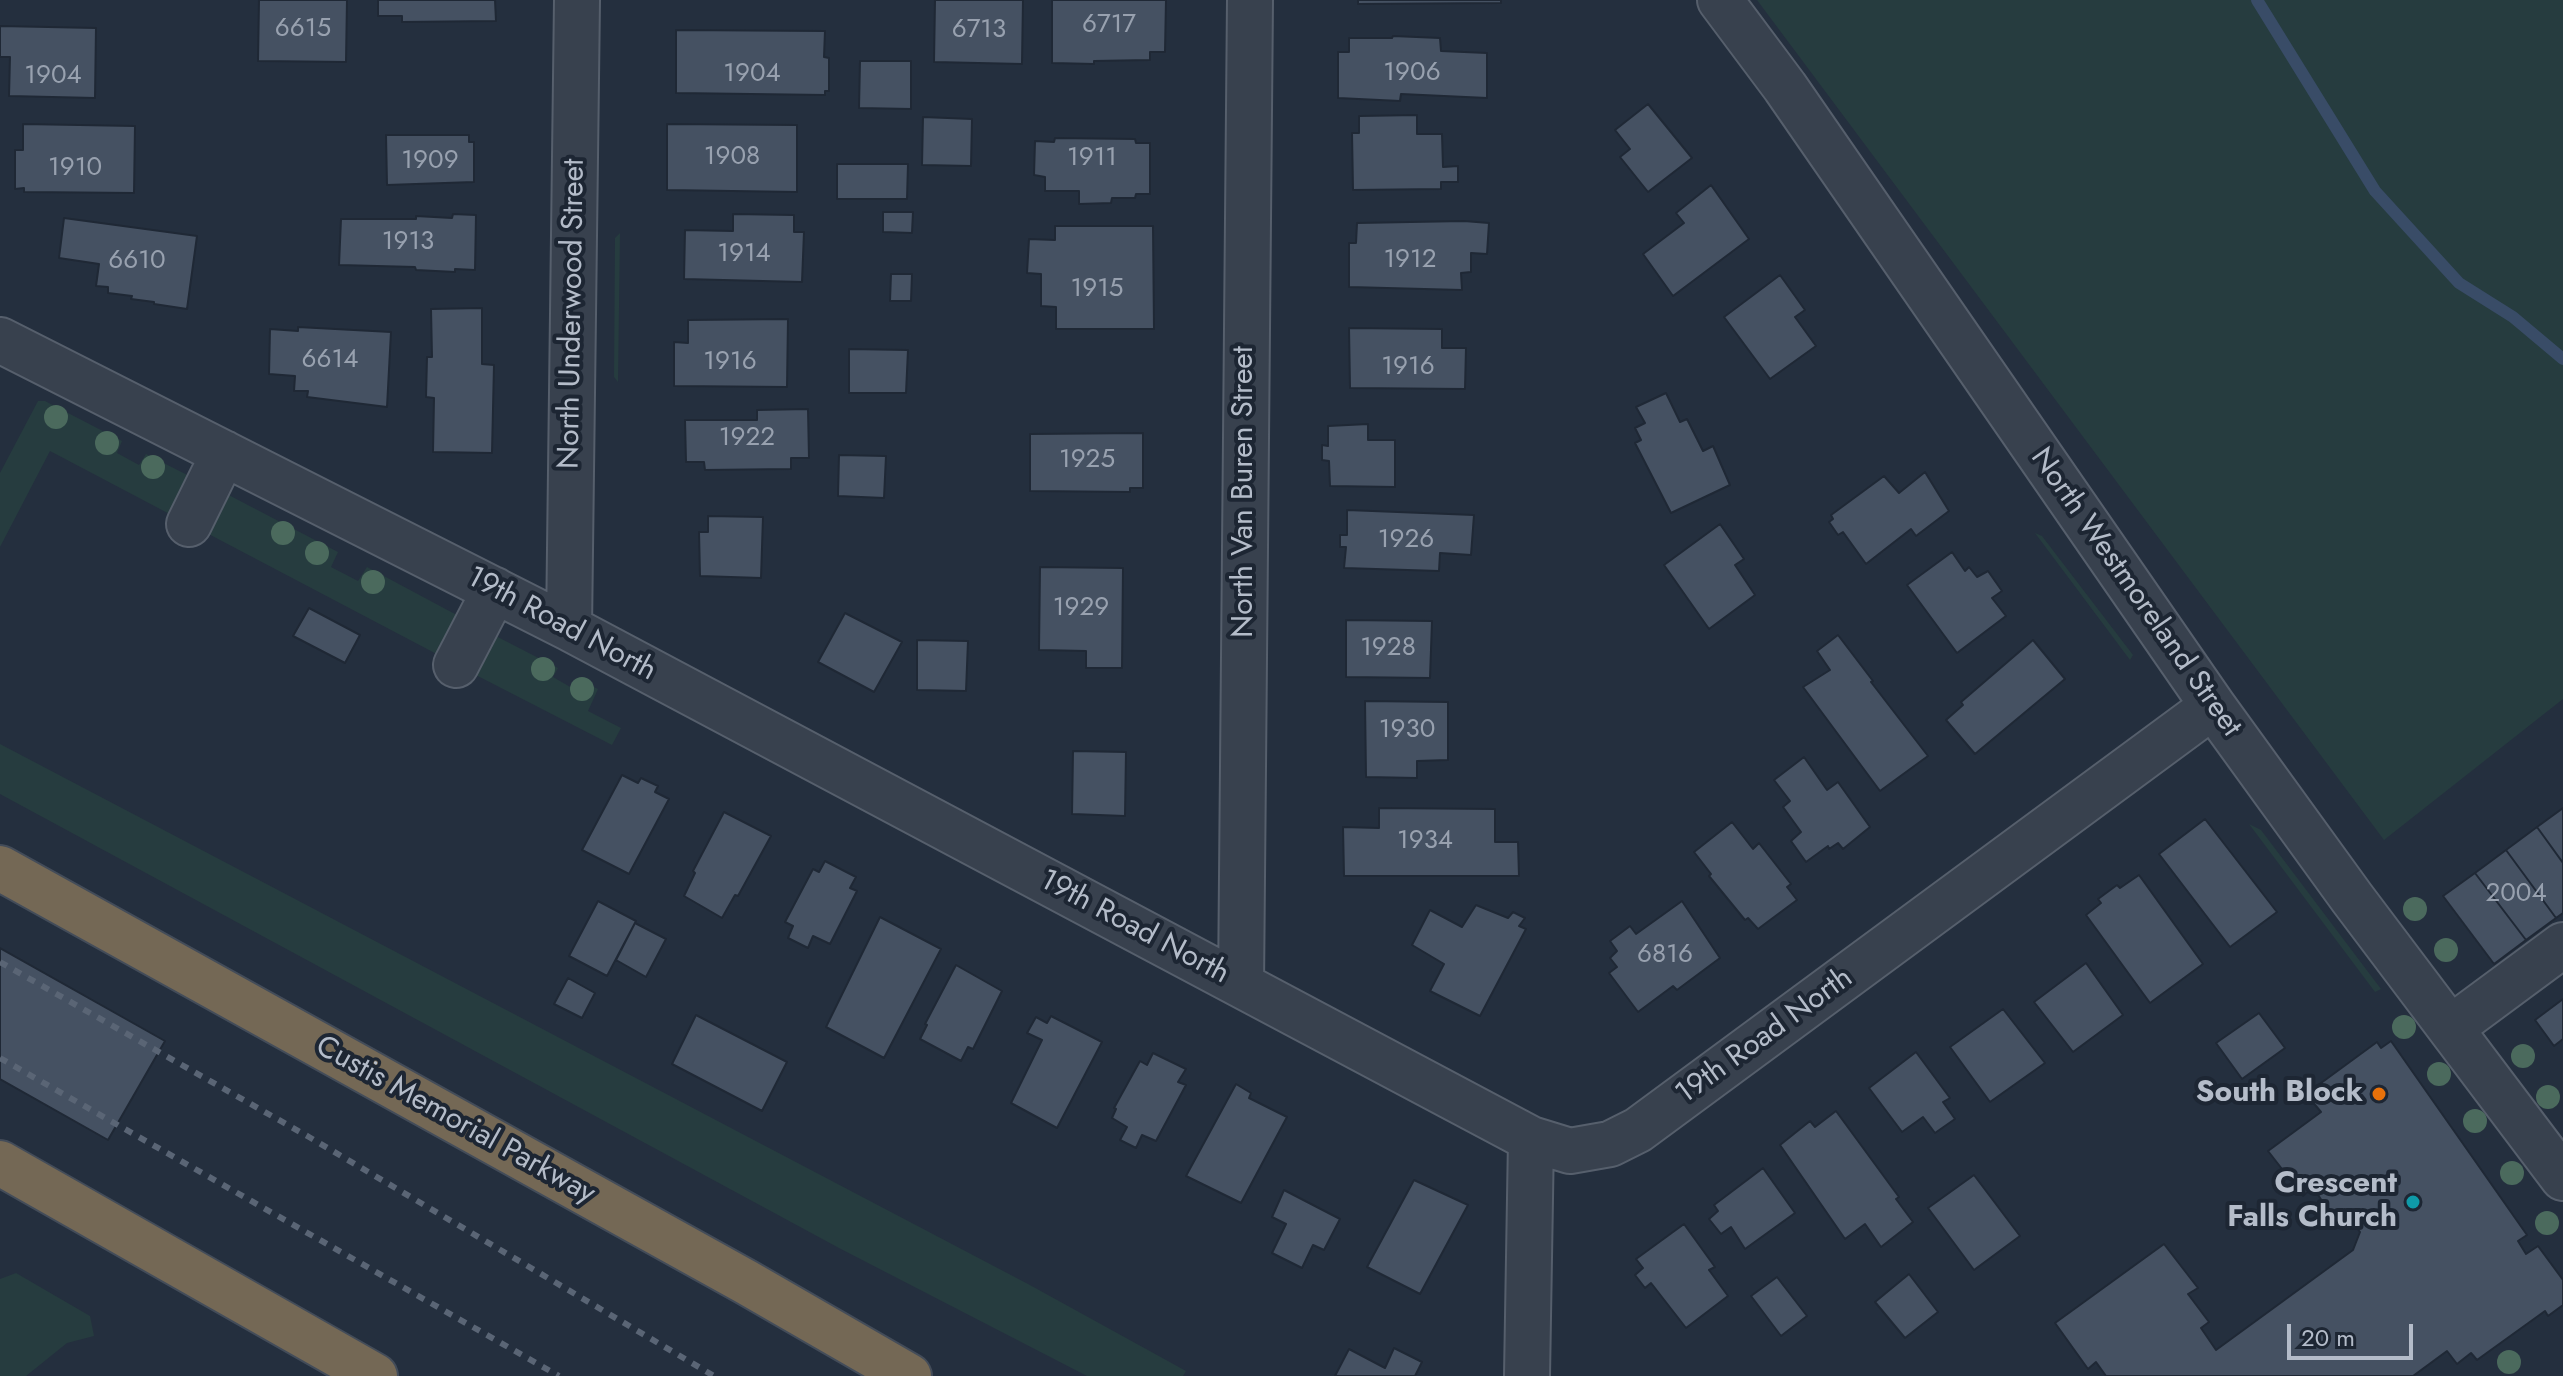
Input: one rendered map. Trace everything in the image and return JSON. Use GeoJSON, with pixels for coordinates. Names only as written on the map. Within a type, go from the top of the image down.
{"type":"FeatureCollection","features":[{"type":"Feature","properties":{"kind":"highway","name":"Custis Memorial Parkway"},"geometry":{"type":"LineString","coordinates":[[0,868],[909,1376]]}},
{"type":"Feature","properties":{"kind":"highway"},"geometry":{"type":"LineString","coordinates":[[0,1163],[375,1376]]}},
{"type":"Feature","properties":{"kind":"street","name":"North Underwood Street"},"geometry":{"type":"LineString","coordinates":[[569,628],[577,0]]}},
{"type":"Feature","properties":{"kind":"street","name":"North Van Buren Street"},"geometry":{"type":"LineString","coordinates":[[1241,985],[1250,0]]}},
{"type":"Feature","properties":{"kind":"street","name":"North Westmoreland Street"},"geometry":{"type":"LineString","coordinates":[[1720,0],[1818,134],[2213,706],[2352,898],[2563,1178]]}},
{"type":"Feature","properties":{"kind":"street","name":"19th Road North"},"geometry":{"type":"LineString","coordinates":[[0,340],[569,628],[1531,1139],[1570,1151],[1610,1144],[1638,1130],[2213,706]]}},
{"type":"Feature","properties":{"kind":"street"},"geometry":{"type":"LineString","coordinates":[[189,524],[224,453]]}},
{"type":"Feature","properties":{"kind":"street"},"geometry":{"type":"LineString","coordinates":[[456,665],[495,590]]}},
{"type":"Feature","properties":{"kind":"street"},"geometry":{"type":"LineString","coordinates":[[2452,1027],[2563,945]]}},
{"type":"Feature","properties":{"kind":"street"},"geometry":{"type":"LineString","coordinates":[[1527,1376],[1531,1139]]}},
{"type":"Feature","properties":{"kind":"green space"},"geometry":{"type":"Polygon","coordinates":[[[1757,0],[2563,0],[2563,699],[2384,840],[1757,0]]]}},
{"type":"Feature","properties":{"kind":"green space"},"geometry":{"type":"Polygon","coordinates":[[[620,233],[618,382],[614,377],[615,238],[620,233]]]}},
{"type":"Feature","properties":{"kind":"green space"},"geometry":{"type":"Polygon","coordinates":[[[38,401],[45,401],[122,441],[117,453],[139,465],[146,454],[199,481],[179,519],[50,451],[0,547],[0,473],[38,401]]]}},
{"type":"Feature","properties":{"kind":"green space"},"geometry":{"type":"Polygon","coordinates":[[[221,491],[338,552],[331,567],[358,581],[367,567],[468,621],[448,660],[201,530],[221,491]]]}},
{"type":"Feature","properties":{"kind":"green space"},"geometry":{"type":"Polygon","coordinates":[[[2035,533],[2042,536],[2133,655],[2130,660],[2035,533]]]}},
{"type":"Feature","properties":{"kind":"green space"},"geometry":{"type":"Polygon","coordinates":[[[490,633],[558,668],[553,677],[572,688],[577,679],[598,689],[588,711],[621,728],[612,745],[470,672],[490,633]]]}},
{"type":"Feature","properties":{"kind":"green space"},"geometry":{"type":"Polygon","coordinates":[[[0,744],[1028,1284],[1186,1371],[1183,1376],[1087,1376],[839,1248],[0,794],[0,744]]]}},
{"type":"Feature","properties":{"kind":"green space"},"geometry":{"type":"Polygon","coordinates":[[[2249,824],[2261,830],[2381,989],[2375,992],[2249,824]]]}},
{"type":"Feature","properties":{"kind":"green space"},"geometry":{"type":"Polygon","coordinates":[[[16,1273],[90,1316],[94,1336],[67,1343],[26,1376],[0,1376],[0,1279],[16,1273]]]}},
{"type":"Feature","properties":{"kind":"building"},"geometry":{"type":"Polygon","coordinates":[[[259,0],[347,0],[346,62],[258,61],[259,0]]]}},
{"type":"Feature","properties":{"kind":"building"},"geometry":{"type":"Polygon","coordinates":[[[378,0],[495,0],[496,21],[402,22],[402,16],[378,16],[378,0]]]}},
{"type":"Feature","properties":{"kind":"building"},"geometry":{"type":"Polygon","coordinates":[[[935,0],[1023,0],[1022,64],[934,62],[935,0]]]}},
{"type":"Feature","properties":{"kind":"building"},"geometry":{"type":"Polygon","coordinates":[[[1052,0],[1166,0],[1165,52],[1150,52],[1150,60],[1052,63],[1052,0]]]}},
{"type":"Feature","properties":{"kind":"building"},"geometry":{"type":"Polygon","coordinates":[[[1358,0],[1501,0],[1501,3],[1358,4],[1358,0]]]}},
{"type":"Feature","properties":{"kind":"building"},"geometry":{"type":"Polygon","coordinates":[[[0,26],[96,28],[95,98],[9,96],[10,57],[0,57],[0,26]]]}},
{"type":"Feature","properties":{"kind":"building"},"geometry":{"type":"Polygon","coordinates":[[[676,30],[825,31],[824,57],[829,58],[829,91],[825,91],[825,95],[676,93],[676,30]]]}},
{"type":"Feature","properties":{"kind":"building"},"geometry":{"type":"Polygon","coordinates":[[[1349,38],[1440,38],[1441,51],[1487,53],[1487,98],[1401,94],[1400,101],[1338,98],[1338,52],[1349,52],[1349,38]]]}},
{"type":"Feature","properties":{"kind":"building"},"geometry":{"type":"Polygon","coordinates":[[[860,61],[911,61],[911,109],[859,108],[860,61]]]}},
{"type":"Feature","properties":{"kind":"building"},"geometry":{"type":"Polygon","coordinates":[[[1648,104],[1692,158],[1648,192],[1620,157],[1630,149],[1615,130],[1648,104]]]}},
{"type":"Feature","properties":{"kind":"building"},"geometry":{"type":"Polygon","coordinates":[[[1417,115],[1417,134],[1442,134],[1443,167],[1458,166],[1458,182],[1441,182],[1441,189],[1353,190],[1352,133],[1359,133],[1359,116],[1417,115]]]}},
{"type":"Feature","properties":{"kind":"building"},"geometry":{"type":"Polygon","coordinates":[[[923,117],[972,119],[971,166],[922,165],[923,117]]]}},
{"type":"Feature","properties":{"kind":"building"},"geometry":{"type":"Polygon","coordinates":[[[23,124],[135,126],[134,193],[24,192],[24,188],[15,189],[15,150],[23,150],[23,124]]]}},
{"type":"Feature","properties":{"kind":"building"},"geometry":{"type":"Polygon","coordinates":[[[667,124],[797,125],[797,192],[667,190],[667,124]]]}},
{"type":"Feature","properties":{"kind":"building"},"geometry":{"type":"Polygon","coordinates":[[[386,135],[469,135],[469,142],[474,142],[474,182],[387,185],[386,135]]]}},
{"type":"Feature","properties":{"kind":"building"},"geometry":{"type":"Polygon","coordinates":[[[1055,138],[1135,139],[1136,143],[1150,143],[1150,194],[1136,194],[1135,198],[1112,198],[1111,203],[1079,204],[1079,191],[1045,191],[1045,177],[1034,175],[1035,141],[1054,142],[1055,138]]]}},
{"type":"Feature","properties":{"kind":"building"},"geometry":{"type":"Polygon","coordinates":[[[837,164],[908,164],[907,199],[837,199],[837,164]]]}},
{"type":"Feature","properties":{"kind":"building"},"geometry":{"type":"Polygon","coordinates":[[[1711,185],[1749,239],[1673,296],[1643,254],[1684,223],[1676,213],[1711,185]]]}},
{"type":"Feature","properties":{"kind":"building"},"geometry":{"type":"Polygon","coordinates":[[[883,212],[913,212],[912,233],[883,232],[883,212]]]}},
{"type":"Feature","properties":{"kind":"building"},"geometry":{"type":"Polygon","coordinates":[[[453,214],[476,215],[475,270],[455,269],[455,272],[416,270],[415,267],[339,265],[341,219],[452,218],[453,214]]]}},
{"type":"Feature","properties":{"kind":"building"},"geometry":{"type":"Polygon","coordinates":[[[733,214],[794,215],[794,232],[804,232],[802,282],[684,279],[685,230],[733,231],[733,214]]]}},
{"type":"Feature","properties":{"kind":"building"},"geometry":{"type":"Polygon","coordinates":[[[64,218],[197,236],[187,309],[131,299],[132,296],[108,293],[108,287],[96,286],[99,264],[59,258],[64,218]]]}},
{"type":"Feature","properties":{"kind":"building"},"geometry":{"type":"Polygon","coordinates":[[[1357,223],[1489,223],[1487,254],[1471,253],[1471,272],[1461,273],[1462,290],[1349,287],[1349,243],[1356,243],[1357,223]]]}},
{"type":"Feature","properties":{"kind":"building"},"geometry":{"type":"Polygon","coordinates":[[[1055,226],[1153,226],[1154,329],[1056,329],[1056,307],[1041,306],[1041,274],[1027,273],[1029,239],[1055,240],[1055,226]]]}},
{"type":"Feature","properties":{"kind":"building"},"geometry":{"type":"Polygon","coordinates":[[[891,274],[912,274],[911,301],[890,301],[891,274]]]}},
{"type":"Feature","properties":{"kind":"building"},"geometry":{"type":"Polygon","coordinates":[[[1780,275],[1805,310],[1795,317],[1816,346],[1770,379],[1724,317],[1780,275]]]}},
{"type":"Feature","properties":{"kind":"building"},"geometry":{"type":"Polygon","coordinates":[[[482,308],[482,364],[494,365],[492,453],[433,452],[434,398],[426,397],[427,357],[432,357],[431,309],[482,308]]]}},
{"type":"Feature","properties":{"kind":"building"},"geometry":{"type":"Polygon","coordinates":[[[788,319],[787,387],[674,386],[674,342],[688,343],[688,320],[788,319]]]}},
{"type":"Feature","properties":{"kind":"building"},"geometry":{"type":"Polygon","coordinates":[[[298,327],[391,332],[387,407],[307,397],[308,391],[294,391],[295,376],[269,374],[270,329],[298,331],[298,327]]]}},
{"type":"Feature","properties":{"kind":"building"},"geometry":{"type":"Polygon","coordinates":[[[1349,328],[1442,329],[1442,348],[1466,348],[1465,389],[1350,388],[1349,328]]]}},
{"type":"Feature","properties":{"kind":"building"},"geometry":{"type":"Polygon","coordinates":[[[849,349],[908,350],[906,393],[849,393],[849,349]]]}},
{"type":"Feature","properties":{"kind":"building"},"geometry":{"type":"Polygon","coordinates":[[[1666,393],[1680,422],[1687,419],[1703,451],[1713,446],[1730,485],[1671,513],[1635,443],[1641,440],[1635,428],[1645,423],[1636,407],[1666,393]]]}},
{"type":"Feature","properties":{"kind":"building"},"geometry":{"type":"Polygon","coordinates":[[[808,409],[809,458],[791,458],[791,469],[705,470],[704,462],[686,462],[685,420],[757,420],[757,410],[808,409]]]}},
{"type":"Feature","properties":{"kind":"building"},"geometry":{"type":"Polygon","coordinates":[[[1368,424],[1368,440],[1395,440],[1395,487],[1330,486],[1329,461],[1322,460],[1322,445],[1328,446],[1328,426],[1368,424]]]}},
{"type":"Feature","properties":{"kind":"building"},"geometry":{"type":"Polygon","coordinates":[[[1143,433],[1143,488],[1130,488],[1130,492],[1030,491],[1030,434],[1143,433]]]}},
{"type":"Feature","properties":{"kind":"building"},"geometry":{"type":"Polygon","coordinates":[[[839,455],[886,456],[884,498],[838,496],[839,455]]]}},
{"type":"Feature","properties":{"kind":"building"},"geometry":{"type":"Polygon","coordinates":[[[1925,472],[1949,511],[1916,536],[1911,529],[1866,564],[1843,532],[1838,535],[1829,522],[1833,519],[1831,515],[1884,476],[1899,493],[1925,472]]]}},
{"type":"Feature","properties":{"kind":"building"},"geometry":{"type":"Polygon","coordinates":[[[1347,510],[1474,515],[1471,555],[1440,553],[1439,571],[1344,568],[1346,547],[1340,547],[1340,535],[1347,535],[1347,510]]]}},
{"type":"Feature","properties":{"kind":"building"},"geometry":{"type":"Polygon","coordinates":[[[708,516],[763,517],[761,578],[700,576],[699,532],[708,532],[708,516]]]}},
{"type":"Feature","properties":{"kind":"building"},"geometry":{"type":"Polygon","coordinates":[[[1720,524],[1744,559],[1735,565],[1755,595],[1709,629],[1664,565],[1720,524]]]}},
{"type":"Feature","properties":{"kind":"building"},"geometry":{"type":"Polygon","coordinates":[[[1952,552],[1965,571],[1969,567],[1977,577],[1988,571],[2002,591],[1992,598],[2006,616],[1957,653],[1907,585],[1952,552]]]}},
{"type":"Feature","properties":{"kind":"building"},"geometry":{"type":"Polygon","coordinates":[[[1040,567],[1123,568],[1122,668],[1086,668],[1086,651],[1039,650],[1040,567]]]}},
{"type":"Feature","properties":{"kind":"building"},"geometry":{"type":"Polygon","coordinates":[[[309,608],[360,635],[345,663],[293,636],[309,608]]]}},
{"type":"Feature","properties":{"kind":"building"},"geometry":{"type":"Polygon","coordinates":[[[845,613],[902,642],[874,692],[818,662],[845,613]]]}},
{"type":"Feature","properties":{"kind":"building"},"geometry":{"type":"Polygon","coordinates":[[[1346,620],[1432,621],[1430,678],[1346,677],[1346,620]]]}},
{"type":"Feature","properties":{"kind":"building"},"geometry":{"type":"Polygon","coordinates":[[[1838,635],[1928,756],[1880,791],[1803,687],[1830,670],[1817,651],[1838,635]]]}},
{"type":"Feature","properties":{"kind":"building"},"geometry":{"type":"Polygon","coordinates":[[[917,640],[968,641],[966,691],[917,690],[917,640]]]}},
{"type":"Feature","properties":{"kind":"building"},"geometry":{"type":"Polygon","coordinates":[[[2033,640],[2065,679],[1975,754],[1946,720],[1963,705],[1961,702],[2033,640]]]}},
{"type":"Feature","properties":{"kind":"building"},"geometry":{"type":"Polygon","coordinates":[[[1365,701],[1448,702],[1448,760],[1417,761],[1417,778],[1366,777],[1365,701]]]}},
{"type":"Feature","properties":{"kind":"building"},"geometry":{"type":"Polygon","coordinates":[[[1073,751],[1126,752],[1125,816],[1072,814],[1073,751]]]}},
{"type":"Feature","properties":{"kind":"building"},"geometry":{"type":"Polygon","coordinates":[[[1804,757],[1827,790],[1838,782],[1870,827],[1843,849],[1838,843],[1829,849],[1828,846],[1806,862],[1791,841],[1801,832],[1783,807],[1790,801],[1774,780],[1804,757]]]}},
{"type":"Feature","properties":{"kind":"building"},"geometry":{"type":"Polygon","coordinates":[[[622,775],[638,783],[641,778],[658,786],[655,792],[669,799],[629,874],[582,850],[622,775]]]}},
{"type":"Feature","properties":{"kind":"building"},"geometry":{"type":"Polygon","coordinates":[[[1379,808],[1495,809],[1495,842],[1518,842],[1519,876],[1344,876],[1343,827],[1379,828],[1379,808]]]}},
{"type":"Feature","properties":{"kind":"building"},"geometry":{"type":"Polygon","coordinates":[[[2563,808],[2563,863],[2537,827],[2563,808]]]}},
{"type":"Feature","properties":{"kind":"building"},"geometry":{"type":"Polygon","coordinates":[[[724,812],[771,836],[738,896],[735,895],[722,918],[684,896],[695,873],[693,871],[724,812]]]}},
{"type":"Feature","properties":{"kind":"building"},"geometry":{"type":"Polygon","coordinates":[[[2205,819],[2277,912],[2230,947],[2159,854],[2205,819]]]}},
{"type":"Feature","properties":{"kind":"building"},"geometry":{"type":"Polygon","coordinates":[[[1732,822],[1753,849],[1759,843],[1791,884],[1787,887],[1797,900],[1758,929],[1748,918],[1745,920],[1694,852],[1732,822]]]}},
{"type":"Feature","properties":{"kind":"building"},"geometry":{"type":"Polygon","coordinates":[[[2537,827],[2563,863],[2563,913],[2556,918],[2506,850],[2537,827]]]}},
{"type":"Feature","properties":{"kind":"building"},"geometry":{"type":"Polygon","coordinates":[[[2506,850],[2556,918],[2526,940],[2475,873],[2506,850]]]}},
{"type":"Feature","properties":{"kind":"building"},"geometry":{"type":"Polygon","coordinates":[[[825,861],[856,877],[850,888],[857,891],[830,944],[813,936],[808,948],[788,938],[793,926],[785,922],[813,869],[819,872],[825,861]]]}},
{"type":"Feature","properties":{"kind":"building"},"geometry":{"type":"Polygon","coordinates":[[[2475,873],[2526,940],[2494,964],[2443,896],[2475,873]]]}},
{"type":"Feature","properties":{"kind":"building"},"geometry":{"type":"Polygon","coordinates":[[[2139,875],[2203,964],[2150,1003],[2086,915],[2101,903],[2098,899],[2117,885],[2120,888],[2139,875]]]}},
{"type":"Feature","properties":{"kind":"building"},"geometry":{"type":"Polygon","coordinates":[[[598,901],[636,921],[607,976],[569,956],[598,901]]]}},
{"type":"Feature","properties":{"kind":"building"},"geometry":{"type":"Polygon","coordinates":[[[1682,901],[1720,958],[1677,990],[1673,986],[1638,1012],[1609,973],[1617,967],[1610,958],[1617,951],[1610,941],[1630,926],[1636,934],[1682,901]]]}},
{"type":"Feature","properties":{"kind":"building"},"geometry":{"type":"Polygon","coordinates":[[[1476,905],[1508,918],[1513,912],[1525,918],[1519,926],[1526,929],[1480,1016],[1430,991],[1444,964],[1412,945],[1430,910],[1462,927],[1476,905]]]}},
{"type":"Feature","properties":{"kind":"building"},"geometry":{"type":"Polygon","coordinates":[[[880,917],[941,949],[884,1058],[826,1027],[880,917]]]}},
{"type":"Feature","properties":{"kind":"building"},"geometry":{"type":"Polygon","coordinates":[[[635,923],[666,939],[646,977],[616,960],[635,923]]]}},
{"type":"Feature","properties":{"kind":"building"},"geometry":{"type":"Polygon","coordinates":[[[0,948],[165,1041],[108,1140],[0,1079],[0,948]]]}},
{"type":"Feature","properties":{"kind":"building"},"geometry":{"type":"Polygon","coordinates":[[[2086,963],[2123,1015],[2073,1052],[2034,1002],[2086,963]]]}},
{"type":"Feature","properties":{"kind":"building"},"geometry":{"type":"Polygon","coordinates":[[[956,965],[1002,991],[973,1049],[968,1047],[961,1061],[920,1039],[956,965]]]}},
{"type":"Feature","properties":{"kind":"building"},"geometry":{"type":"Polygon","coordinates":[[[568,978],[595,993],[582,1018],[554,1004],[568,978]]]}},
{"type":"Feature","properties":{"kind":"building"},"geometry":{"type":"Polygon","coordinates":[[[2563,999],[2563,1039],[2554,1046],[2535,1020],[2563,999]]]}},
{"type":"Feature","properties":{"kind":"building"},"geometry":{"type":"Polygon","coordinates":[[[2003,1009],[2045,1063],[1990,1102],[1950,1047],[2003,1009]]]}},
{"type":"Feature","properties":{"kind":"building"},"geometry":{"type":"Polygon","coordinates":[[[2259,1013],[2285,1048],[2242,1079],[2216,1043],[2259,1013]]]}},
{"type":"Feature","properties":{"kind":"building"},"geometry":{"type":"Polygon","coordinates":[[[696,1015],[787,1062],[762,1111],[672,1064],[696,1015]]]}},
{"type":"Feature","properties":{"kind":"building"},"geometry":{"type":"Polygon","coordinates":[[[1051,1016],[1102,1042],[1057,1128],[1011,1103],[1042,1040],[1027,1033],[1036,1017],[1047,1023],[1051,1016]]]}},
{"type":"Feature","properties":{"kind":"building","name":"Crescent Falls Church"},"geometry":{"type":"Polygon","coordinates":[[[2391,1041],[2527,1235],[2518,1241],[2526,1254],[2538,1246],[2563,1280],[2563,1305],[2548,1316],[2545,1311],[2477,1360],[2471,1353],[2457,1364],[2447,1351],[2413,1376],[2106,1376],[2096,1362],[2088,1369],[2055,1323],[2164,1244],[2198,1288],[2188,1294],[2209,1322],[2201,1328],[2216,1350],[2353,1250],[2360,1232],[2342,1209],[2331,1215],[2313,1187],[2303,1196],[2268,1151],[2321,1112],[2306,1094],[2377,1042],[2381,1048],[2391,1041]]]}},
{"type":"Feature","properties":{"kind":"building"},"geometry":{"type":"Polygon","coordinates":[[[1916,1052],[1950,1098],[1943,1102],[1955,1119],[1935,1133],[1923,1117],[1902,1132],[1869,1088],[1916,1052]]]}},
{"type":"Feature","properties":{"kind":"building"},"geometry":{"type":"Polygon","coordinates":[[[1153,1053],[1186,1069],[1178,1082],[1186,1085],[1156,1141],[1142,1135],[1136,1148],[1120,1140],[1127,1127],[1112,1118],[1114,1108],[1140,1061],[1147,1065],[1153,1053]]]}},
{"type":"Feature","properties":{"kind":"building"},"geometry":{"type":"Polygon","coordinates":[[[1236,1084],[1251,1093],[1249,1098],[1287,1117],[1241,1203],[1186,1176],[1236,1084]]]}},
{"type":"Feature","properties":{"kind":"building"},"geometry":{"type":"Polygon","coordinates":[[[1836,1111],[1899,1197],[1896,1199],[1913,1222],[1881,1247],[1865,1224],[1845,1239],[1780,1145],[1810,1121],[1815,1127],[1836,1111]]]}},
{"type":"Feature","properties":{"kind":"building"},"geometry":{"type":"Polygon","coordinates":[[[1763,1168],[1795,1213],[1745,1249],[1731,1227],[1721,1234],[1709,1219],[1718,1211],[1714,1205],[1763,1168]]]}},
{"type":"Feature","properties":{"kind":"building"},"geometry":{"type":"Polygon","coordinates":[[[1974,1175],[2020,1236],[1974,1270],[1928,1208],[1974,1175]]]}},
{"type":"Feature","properties":{"kind":"building"},"geometry":{"type":"Polygon","coordinates":[[[1414,1180],[1468,1205],[1420,1294],[1367,1267],[1414,1180]]]}},
{"type":"Feature","properties":{"kind":"building"},"geometry":{"type":"Polygon","coordinates":[[[1284,1190],[1340,1219],[1324,1250],[1313,1245],[1302,1268],[1272,1253],[1286,1224],[1272,1217],[1284,1190]]]}},
{"type":"Feature","properties":{"kind":"building"},"geometry":{"type":"Polygon","coordinates":[[[1684,1224],[1715,1267],[1709,1270],[1728,1296],[1686,1328],[1651,1283],[1645,1288],[1635,1275],[1643,1268],[1636,1259],[1684,1224]]]}},
{"type":"Feature","properties":{"kind":"building"},"geometry":{"type":"Polygon","coordinates":[[[1909,1274],[1938,1312],[1905,1338],[1875,1302],[1909,1274]]]}},
{"type":"Feature","properties":{"kind":"building"},"geometry":{"type":"Polygon","coordinates":[[[1777,1277],[1807,1316],[1781,1336],[1751,1296],[1777,1277]]]}},
{"type":"Feature","properties":{"kind":"building"},"geometry":{"type":"Polygon","coordinates":[[[1394,1348],[1422,1362],[1415,1376],[1335,1376],[1349,1349],[1385,1368],[1394,1348]]]}},
{"type":"Feature","properties":{"kind":"waterway"},"geometry":{"type":"LineString","coordinates":[[2257,0],[2375,191],[2459,283],[2513,317],[2563,359]]}},
{"type":"Feature","properties":{"kind":"railway"},"geometry":{"type":"LineString","coordinates":[[0,962],[309,1137],[714,1376]]}},
{"type":"Feature","properties":{"kind":"railway"},"geometry":{"type":"LineString","coordinates":[[0,1058],[559,1376]]}},
{"type":"Feature","properties":{"kind":"place","name":"South Block"},"geometry":{"type":"Point","coordinates":[2379,1094]}},
{"type":"Feature","properties":{"kind":"place","name":"Crescent Falls Church"},"geometry":{"type":"Point","coordinates":[2413,1202]}}]}
